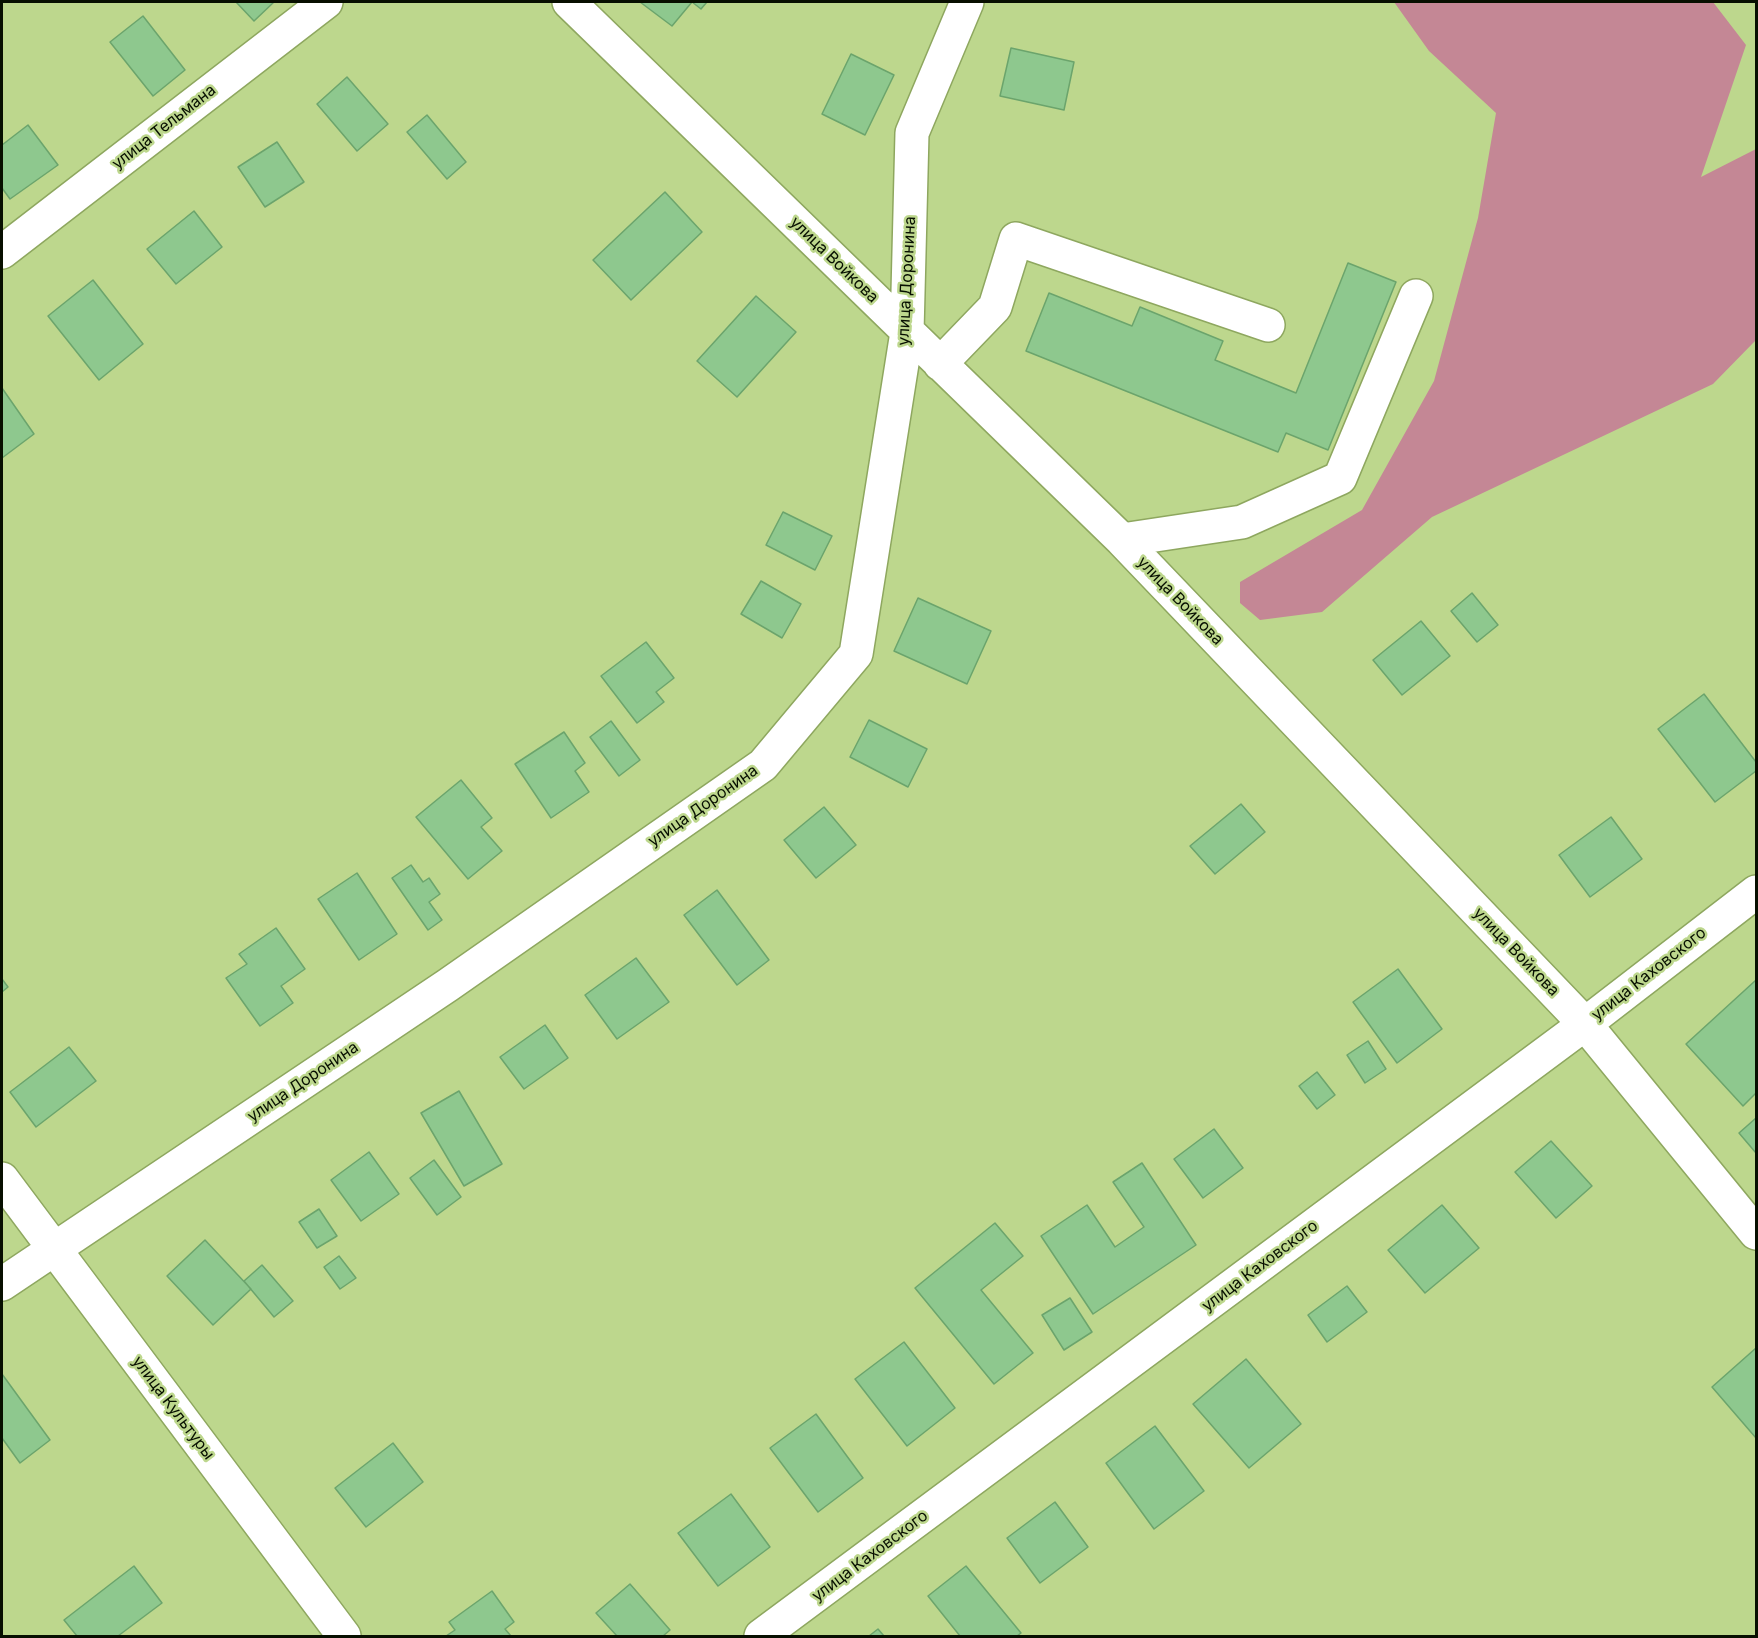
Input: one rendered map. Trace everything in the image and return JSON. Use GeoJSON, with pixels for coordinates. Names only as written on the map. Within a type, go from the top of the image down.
{"type":"FeatureCollection","features":[{"type":"Feature","properties":{"kind":"street","name":"улица Тельмана"},"geometry":{"type":"LineString","coordinates":[[2,252],[326,2]]}},
{"type":"Feature","properties":{"kind":"street","name":"улица Войкова"},"geometry":{"type":"LineString","coordinates":[[569,2],[1122,540],[1585,1024],[1756,1233]]}},
{"type":"Feature","properties":{"kind":"street","name":"улица Доронина"},"geometry":{"type":"LineString","coordinates":[[2,1284],[448,985],[763,765],[856,654],[907,332],[912,133],[967,2]]}},
{"type":"Feature","properties":{"kind":"street"},"geometry":{"type":"LineString","coordinates":[[940,364],[994,307],[1016,239],[1268,325]]}},
{"type":"Feature","properties":{"kind":"street"},"geometry":{"type":"LineString","coordinates":[[1122,540],[1242,522],[1340,478],[1416,296]]}},
{"type":"Feature","properties":{"kind":"street","name":"улица Каховского"},"geometry":{"type":"LineString","coordinates":[[761,1636],[1585,1024],[1756,892]]}},
{"type":"Feature","properties":{"kind":"street","name":"улица Культуры"},"geometry":{"type":"LineString","coordinates":[[2,1179],[344,1636]]}},
{"type":"Feature","properties":{"kind":"shaded area"},"geometry":{"type":"Polygon","coordinates":[[[1394,2],[1713,2],[1746,45],[1701,177],[1756,149],[1756,340],[1713,384],[1432,517],[1322,612],[1260,620],[1240,603],[1240,582],[1362,510],[1434,381],[1478,218],[1496,113],[1429,51],[1394,2]]]}},
{"type":"Feature","properties":{"kind":"building"},"geometry":{"type":"Polygon","coordinates":[[[236,2],[274,2],[254,21],[236,2]]]}},
{"type":"Feature","properties":{"kind":"building"},"geometry":{"type":"Polygon","coordinates":[[[640,2],[692,2],[672,26],[640,2]]]}},
{"type":"Feature","properties":{"kind":"building"},"geometry":{"type":"Polygon","coordinates":[[[692,2],[707,2],[701,9],[692,2]]]}},
{"type":"Feature","properties":{"kind":"building"},"geometry":{"type":"Polygon","coordinates":[[[143,16],[185,70],[153,96],[110,42],[143,16]]]}},
{"type":"Feature","properties":{"kind":"building"},"geometry":{"type":"Polygon","coordinates":[[[1011,48],[1074,62],[1064,110],[1000,96],[1011,48]]]}},
{"type":"Feature","properties":{"kind":"building"},"geometry":{"type":"Polygon","coordinates":[[[851,54],[894,75],[865,135],[822,114],[851,54]]]}},
{"type":"Feature","properties":{"kind":"building"},"geometry":{"type":"Polygon","coordinates":[[[347,77],[388,124],[357,151],[317,104],[347,77]]]}},
{"type":"Feature","properties":{"kind":"building"},"geometry":{"type":"Polygon","coordinates":[[[427,115],[466,162],[447,179],[407,132],[427,115]]]}},
{"type":"Feature","properties":{"kind":"building"},"geometry":{"type":"Polygon","coordinates":[[[28,125],[58,165],[10,199],[2,188],[2,145],[28,125]]]}},
{"type":"Feature","properties":{"kind":"building"},"geometry":{"type":"Polygon","coordinates":[[[277,142],[304,182],[265,207],[238,167],[277,142]]]}},
{"type":"Feature","properties":{"kind":"building"},"geometry":{"type":"Polygon","coordinates":[[[665,192],[702,232],[631,300],[593,260],[665,192]]]}},
{"type":"Feature","properties":{"kind":"building"},"geometry":{"type":"Polygon","coordinates":[[[194,211],[222,247],[176,284],[147,249],[194,211]]]}},
{"type":"Feature","properties":{"kind":"building"},"geometry":{"type":"Polygon","coordinates":[[[1348,263],[1396,282],[1328,450],[1286,433],[1278,452],[1026,351],[1049,293],[1132,326],[1140,307],[1223,341],[1215,360],[1296,393],[1348,263]]]}},
{"type":"Feature","properties":{"kind":"building"},"geometry":{"type":"Polygon","coordinates":[[[93,280],[143,344],[99,380],[48,316],[93,280]]]}},
{"type":"Feature","properties":{"kind":"building"},"geometry":{"type":"Polygon","coordinates":[[[756,296],[796,332],[737,397],[697,361],[756,296]]]}},
{"type":"Feature","properties":{"kind":"building"},"geometry":{"type":"Polygon","coordinates":[[[2,388],[34,434],[2,458],[2,388]]]}},
{"type":"Feature","properties":{"kind":"building"},"geometry":{"type":"Polygon","coordinates":[[[783,512],[832,536],[815,570],[766,545],[783,512]]]}},
{"type":"Feature","properties":{"kind":"building"},"geometry":{"type":"Polygon","coordinates":[[[761,581],[801,604],[782,638],[741,614],[761,581]]]}},
{"type":"Feature","properties":{"kind":"building"},"geometry":{"type":"Polygon","coordinates":[[[1472,593],[1498,625],[1477,642],[1451,611],[1472,593]]]}},
{"type":"Feature","properties":{"kind":"building"},"geometry":{"type":"Polygon","coordinates":[[[918,598],[991,631],[967,684],[894,651],[918,598]]]}},
{"type":"Feature","properties":{"kind":"building"},"geometry":{"type":"Polygon","coordinates":[[[1421,621],[1450,656],[1402,695],[1373,660],[1421,621]]]}},
{"type":"Feature","properties":{"kind":"building"},"geometry":{"type":"Polygon","coordinates":[[[646,642],[674,678],[656,692],[664,702],[637,723],[601,676],[646,642]]]}},
{"type":"Feature","properties":{"kind":"building"},"geometry":{"type":"Polygon","coordinates":[[[1704,694],[1756,762],[1756,771],[1715,802],[1658,729],[1704,694]]]}},
{"type":"Feature","properties":{"kind":"building"},"geometry":{"type":"Polygon","coordinates":[[[869,720],[927,749],[908,787],[850,757],[869,720]]]}},
{"type":"Feature","properties":{"kind":"building"},"geometry":{"type":"Polygon","coordinates":[[[611,721],[640,760],[619,776],[590,737],[611,721]]]}},
{"type":"Feature","properties":{"kind":"building"},"geometry":{"type":"Polygon","coordinates":[[[564,732],[585,763],[575,771],[589,792],[551,818],[515,764],[564,732]]]}},
{"type":"Feature","properties":{"kind":"building"},"geometry":{"type":"Polygon","coordinates":[[[461,780],[492,818],[481,827],[502,851],[468,879],[416,817],[461,780]]]}},
{"type":"Feature","properties":{"kind":"building"},"geometry":{"type":"Polygon","coordinates":[[[1241,804],[1265,832],[1215,874],[1190,846],[1241,804]]]}},
{"type":"Feature","properties":{"kind":"building"},"geometry":{"type":"Polygon","coordinates":[[[824,807],[856,845],[816,878],[784,840],[824,807]]]}},
{"type":"Feature","properties":{"kind":"building"},"geometry":{"type":"Polygon","coordinates":[[[1611,817],[1642,859],[1590,897],[1559,855],[1611,817]]]}},
{"type":"Feature","properties":{"kind":"building"},"geometry":{"type":"Polygon","coordinates":[[[411,865],[423,882],[429,878],[440,894],[429,902],[442,920],[428,930],[392,878],[411,865]]]}},
{"type":"Feature","properties":{"kind":"building"},"geometry":{"type":"Polygon","coordinates":[[[357,873],[397,934],[359,960],[318,899],[357,873]]]}},
{"type":"Feature","properties":{"kind":"building"},"geometry":{"type":"Polygon","coordinates":[[[717,890],[769,960],[737,985],[684,915],[717,890]]]}},
{"type":"Feature","properties":{"kind":"building"},"geometry":{"type":"Polygon","coordinates":[[[276,928],[305,969],[281,986],[293,1003],[260,1026],[226,978],[247,964],[239,954],[276,928]]]}},
{"type":"Feature","properties":{"kind":"building"},"geometry":{"type":"Polygon","coordinates":[[[636,958],[669,1002],[617,1039],[585,995],[636,958]]]}},
{"type":"Feature","properties":{"kind":"building"},"geometry":{"type":"Polygon","coordinates":[[[1398,969],[1442,1029],[1397,1063],[1353,1002],[1398,969]]]}},
{"type":"Feature","properties":{"kind":"building"},"geometry":{"type":"Polygon","coordinates":[[[2,979],[8,987],[2,992],[2,979]]]}},
{"type":"Feature","properties":{"kind":"building"},"geometry":{"type":"Polygon","coordinates":[[[1756,980],[1756,1093],[1743,1106],[1686,1044],[1756,980]]]}},
{"type":"Feature","properties":{"kind":"building"},"geometry":{"type":"Polygon","coordinates":[[[545,1025],[568,1058],[524,1089],[500,1057],[545,1025]]]}},
{"type":"Feature","properties":{"kind":"building"},"geometry":{"type":"Polygon","coordinates":[[[1368,1041],[1386,1069],[1365,1083],[1347,1055],[1368,1041]]]}},
{"type":"Feature","properties":{"kind":"building"},"geometry":{"type":"Polygon","coordinates":[[[69,1047],[96,1081],[36,1127],[10,1092],[69,1047]]]}},
{"type":"Feature","properties":{"kind":"building"},"geometry":{"type":"Polygon","coordinates":[[[1317,1072],[1335,1095],[1317,1109],[1299,1086],[1317,1072]]]}},
{"type":"Feature","properties":{"kind":"building"},"geometry":{"type":"Polygon","coordinates":[[[459,1091],[502,1164],[464,1186],[421,1113],[459,1091]]]}},
{"type":"Feature","properties":{"kind":"building"},"geometry":{"type":"Polygon","coordinates":[[[1756,1118],[1756,1153],[1739,1133],[1756,1118]]]}},
{"type":"Feature","properties":{"kind":"building"},"geometry":{"type":"Polygon","coordinates":[[[1214,1129],[1243,1168],[1203,1198],[1174,1159],[1214,1129]]]}},
{"type":"Feature","properties":{"kind":"building"},"geometry":{"type":"Polygon","coordinates":[[[1551,1141],[1592,1186],[1556,1218],[1515,1172],[1551,1141]]]}},
{"type":"Feature","properties":{"kind":"building"},"geometry":{"type":"Polygon","coordinates":[[[369,1152],[399,1194],[361,1221],[331,1180],[369,1152]]]}},
{"type":"Feature","properties":{"kind":"building"},"geometry":{"type":"Polygon","coordinates":[[[434,1160],[461,1197],[437,1215],[410,1178],[434,1160]]]}},
{"type":"Feature","properties":{"kind":"building"},"geometry":{"type":"Polygon","coordinates":[[[1142,1163],[1196,1245],[1093,1314],[1041,1236],[1087,1205],[1115,1247],[1144,1227],[1113,1182],[1142,1163]]]}},
{"type":"Feature","properties":{"kind":"building"},"geometry":{"type":"Polygon","coordinates":[[[1442,1205],[1479,1248],[1425,1293],[1388,1250],[1442,1205]]]}},
{"type":"Feature","properties":{"kind":"building"},"geometry":{"type":"Polygon","coordinates":[[[319,1209],[337,1236],[317,1248],[299,1222],[319,1209]]]}},
{"type":"Feature","properties":{"kind":"building"},"geometry":{"type":"Polygon","coordinates":[[[995,1223],[1023,1256],[981,1290],[1033,1353],[994,1384],[915,1288],[995,1223]]]}},
{"type":"Feature","properties":{"kind":"building"},"geometry":{"type":"Polygon","coordinates":[[[205,1240],[251,1289],[213,1325],[167,1276],[205,1240]]]}},
{"type":"Feature","properties":{"kind":"building"},"geometry":{"type":"Polygon","coordinates":[[[339,1256],[356,1278],[340,1289],[324,1267],[339,1256]]]}},
{"type":"Feature","properties":{"kind":"building"},"geometry":{"type":"Polygon","coordinates":[[[262,1265],[293,1301],[274,1317],[244,1281],[262,1265]]]}},
{"type":"Feature","properties":{"kind":"building"},"geometry":{"type":"Polygon","coordinates":[[[1347,1286],[1367,1312],[1327,1342],[1308,1315],[1347,1286]]]}},
{"type":"Feature","properties":{"kind":"building"},"geometry":{"type":"Polygon","coordinates":[[[1070,1298],[1092,1332],[1064,1350],[1042,1315],[1070,1298]]]}},
{"type":"Feature","properties":{"kind":"building"},"geometry":{"type":"Polygon","coordinates":[[[904,1342],[955,1408],[907,1446],[855,1379],[904,1342]]]}},
{"type":"Feature","properties":{"kind":"building"},"geometry":{"type":"Polygon","coordinates":[[[1756,1348],[1756,1438],[1712,1387],[1756,1348]]]}},
{"type":"Feature","properties":{"kind":"building"},"geometry":{"type":"Polygon","coordinates":[[[1246,1359],[1301,1424],[1249,1468],[1193,1404],[1246,1359]]]}},
{"type":"Feature","properties":{"kind":"building"},"geometry":{"type":"Polygon","coordinates":[[[2,1374],[50,1440],[20,1463],[2,1438],[2,1374]]]}},
{"type":"Feature","properties":{"kind":"building"},"geometry":{"type":"Polygon","coordinates":[[[816,1414],[863,1478],[818,1512],[770,1448],[816,1414]]]}},
{"type":"Feature","properties":{"kind":"building"},"geometry":{"type":"Polygon","coordinates":[[[1155,1426],[1204,1491],[1154,1529],[1106,1463],[1155,1426]]]}},
{"type":"Feature","properties":{"kind":"building"},"geometry":{"type":"Polygon","coordinates":[[[393,1443],[423,1482],[366,1527],[335,1488],[393,1443]]]}},
{"type":"Feature","properties":{"kind":"building"},"geometry":{"type":"Polygon","coordinates":[[[731,1494],[770,1547],[718,1586],[678,1533],[731,1494]]]}},
{"type":"Feature","properties":{"kind":"building"},"geometry":{"type":"Polygon","coordinates":[[[1055,1502],[1088,1547],[1040,1583],[1007,1538],[1055,1502]]]}},
{"type":"Feature","properties":{"kind":"building"},"geometry":{"type":"Polygon","coordinates":[[[134,1566],[162,1603],[118,1636],[77,1636],[64,1620],[134,1566]]]}},
{"type":"Feature","properties":{"kind":"building"},"geometry":{"type":"Polygon","coordinates":[[[966,1566],[1021,1633],[1017,1636],[960,1636],[928,1596],[966,1566]]]}},
{"type":"Feature","properties":{"kind":"building"},"geometry":{"type":"Polygon","coordinates":[[[630,1584],[670,1630],[663,1636],[617,1636],[596,1613],[630,1584]]]}},
{"type":"Feature","properties":{"kind":"building"},"geometry":{"type":"Polygon","coordinates":[[[492,1591],[514,1622],[505,1629],[511,1636],[446,1636],[455,1630],[449,1622],[492,1591]]]}},
{"type":"Feature","properties":{"kind":"building"},"geometry":{"type":"Polygon","coordinates":[[[878,1629],[884,1636],[869,1636],[878,1629]]]}}]}
